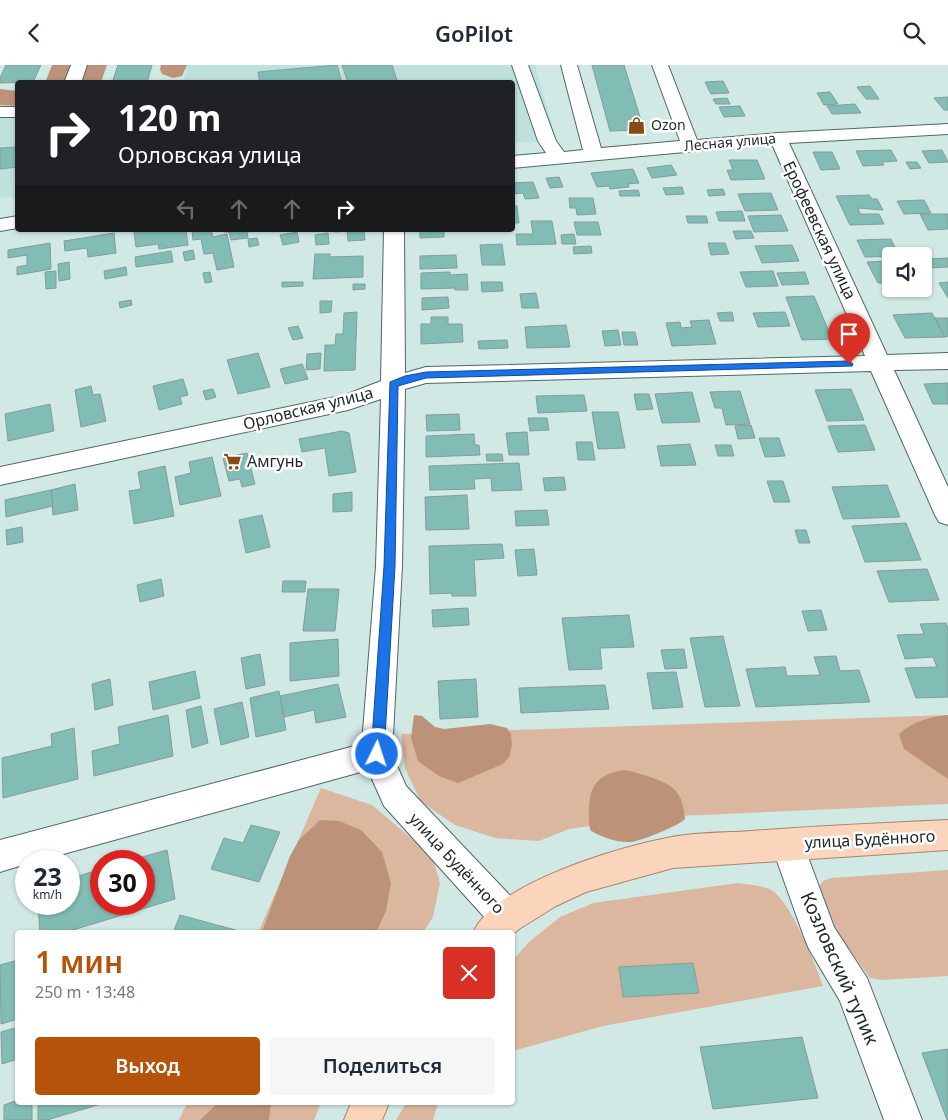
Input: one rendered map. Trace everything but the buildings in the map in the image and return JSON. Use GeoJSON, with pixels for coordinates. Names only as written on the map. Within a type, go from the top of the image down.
{"type":"FeatureCollection","features":[{"type":"Feature","properties":{"kind":"main road","name":"улица Будённого"},"geometry":{"type":"LineString","coordinates":[[498,925],[544,894],[582,877],[673,852],[787,843],[948,835]]}},
{"type":"Feature","properties":{"kind":"main road"},"geometry":{"type":"LineString","coordinates":[[363,1120],[369,1105]]}},
{"type":"Feature","properties":{"kind":"street"},"geometry":{"type":"LineString","coordinates":[[73,80],[79,65]]}},
{"type":"Feature","properties":{"kind":"street"},"geometry":{"type":"LineString","coordinates":[[520,65],[547,141],[558,157]]}},
{"type":"Feature","properties":{"kind":"street"},"geometry":{"type":"LineString","coordinates":[[569,65],[593,154]]}},
{"type":"Feature","properties":{"kind":"street"},"geometry":{"type":"LineString","coordinates":[[660,65],[690,145]]}},
{"type":"Feature","properties":{"kind":"street"},"geometry":{"type":"LineString","coordinates":[[0,112],[15,112]]}},
{"type":"Feature","properties":{"kind":"street","name":"Лесная улица"},"geometry":{"type":"LineString","coordinates":[[515,162],[778,138],[948,129]]}},
{"type":"Feature","properties":{"kind":"street","name":"Ерофеевская улица"},"geometry":{"type":"LineString","coordinates":[[778,138],[948,515]]}},
{"type":"Feature","properties":{"kind":"street"},"geometry":{"type":"LineString","coordinates":[[0,225],[15,223]]}},
{"type":"Feature","properties":{"kind":"street"},"geometry":{"type":"LineString","coordinates":[[0,856],[377,754],[389,566],[394,232]]}},
{"type":"Feature","properties":{"kind":"street","name":"Орловская улица"},"geometry":{"type":"LineString","coordinates":[[0,476],[348,402],[372,395],[408,379],[426,375],[948,361]]}},
{"type":"Feature","properties":{"kind":"street","name":"улица Будённого"},"geometry":{"type":"LineString","coordinates":[[377,754],[395,796],[498,925]]}},
{"type":"Feature","properties":{"kind":"street","name":"Козловский тупик"},"geometry":{"type":"LineString","coordinates":[[787,843],[821,937],[854,991],[904,1120]]}},
{"type":"Feature","properties":{"kind":"shaded area"},"geometry":{"type":"Polygon","coordinates":[[[52,65],[107,65],[102,80],[46,80],[52,65]]]}},
{"type":"Feature","properties":{"kind":"shaded area"},"geometry":{"type":"Polygon","coordinates":[[[161,65],[187,65],[182,76],[173,78],[162,74],[161,65]]]}},
{"type":"Feature","properties":{"kind":"shaded area"},"geometry":{"type":"Polygon","coordinates":[[[187,65],[535,65],[556,140],[515,143],[515,80],[184,80],[187,65]]]}},
{"type":"Feature","properties":{"kind":"shaded area"},"geometry":{"type":"Polygon","coordinates":[[[0,89],[15,91],[15,106],[0,105],[0,89]]]}},
{"type":"Feature","properties":{"kind":"shaded area"},"geometry":{"type":"Polygon","coordinates":[[[15,116],[15,196],[0,198],[0,117],[15,116]]]}},
{"type":"Feature","properties":{"kind":"shaded area"},"geometry":{"type":"Polygon","coordinates":[[[414,715],[422,716],[435,727],[444,729],[490,724],[507,728],[511,734],[512,745],[509,757],[503,764],[458,783],[439,776],[418,761],[411,738],[414,715]]]}},
{"type":"Feature","properties":{"kind":"shaded area"},"geometry":{"type":"Polygon","coordinates":[[[948,715],[948,804],[655,817],[569,829],[539,841],[495,838],[455,825],[421,802],[405,768],[401,734],[948,715]]]}},
{"type":"Feature","properties":{"kind":"shaded area"},"geometry":{"type":"Polygon","coordinates":[[[948,715],[948,779],[904,749],[899,734],[922,720],[948,715]]]}},
{"type":"Feature","properties":{"kind":"shaded area"},"geometry":{"type":"Polygon","coordinates":[[[625,770],[651,777],[670,786],[681,799],[685,819],[659,833],[631,842],[610,839],[590,830],[589,808],[592,789],[604,777],[613,772],[625,770]]]}},
{"type":"Feature","properties":{"kind":"shaded area"},"geometry":{"type":"Polygon","coordinates":[[[321,788],[372,805],[432,856],[440,883],[433,917],[424,930],[259,930],[321,788]]]}},
{"type":"Feature","properties":{"kind":"shaded area"},"geometry":{"type":"Polygon","coordinates":[[[320,820],[339,821],[361,830],[382,852],[391,883],[386,911],[377,930],[263,930],[290,856],[299,840],[320,820]]]}},
{"type":"Feature","properties":{"kind":"shaded area"},"geometry":{"type":"Polygon","coordinates":[[[948,870],[948,976],[882,980],[870,978],[831,924],[819,887],[823,881],[831,878],[948,870]]]}},
{"type":"Feature","properties":{"kind":"shaded area"},"geometry":{"type":"Polygon","coordinates":[[[738,883],[769,889],[777,894],[793,917],[823,986],[603,1026],[515,1050],[515,958],[529,942],[560,917],[593,903],[738,883]]]}},
{"type":"Feature","properties":{"kind":"shaded area"},"geometry":{"type":"Polygon","coordinates":[[[186,1105],[320,1105],[314,1120],[179,1120],[186,1105]]]}},
{"type":"Feature","properties":{"kind":"shaded area"},"geometry":{"type":"Polygon","coordinates":[[[216,1105],[271,1105],[269,1120],[200,1120],[216,1105]]]}},
{"type":"Feature","properties":{"kind":"shaded area"},"geometry":{"type":"Polygon","coordinates":[[[405,1105],[437,1105],[433,1120],[396,1120],[405,1105]]]}},
{"type":"Feature","properties":{"kind":"place","name":"Ozon"},"geometry":{"type":"Point","coordinates":[637,125]}},
{"type":"Feature","properties":{"kind":"place","name":"Амгунь"},"geometry":{"type":"Point","coordinates":[233,461]}},
{"type":"Feature","properties":{"kind":"route"},"geometry":{"type":"LineString","coordinates":[[377,754],[389,566],[393,385],[426,375],[849,364]]}}]}
